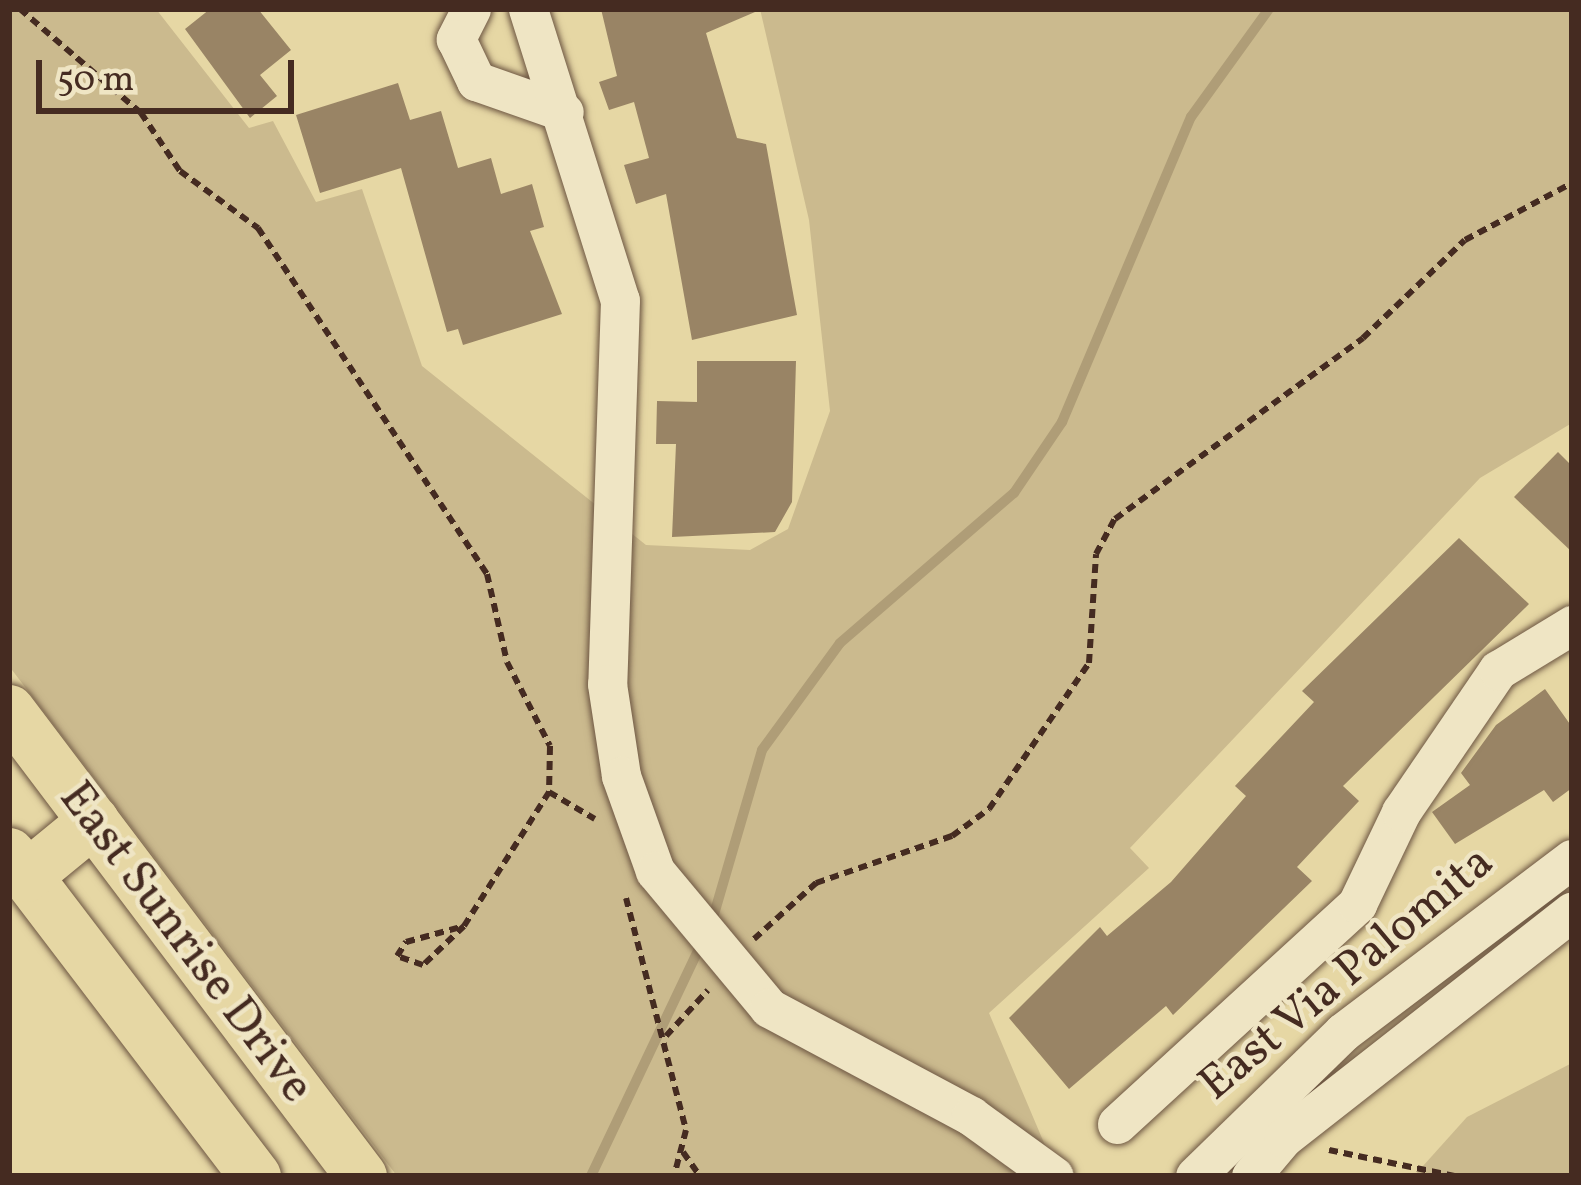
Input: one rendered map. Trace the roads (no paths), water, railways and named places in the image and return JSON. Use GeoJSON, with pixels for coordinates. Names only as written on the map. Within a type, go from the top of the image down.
{"type":"FeatureCollection","features":[{"type":"Feature","properties":{"kind":"main road","name":"East Sunrise Drive"},"geometry":{"type":"LineString","coordinates":[[9,710],[361,1176]]}},
{"type":"Feature","properties":{"kind":"main road"},"geometry":{"type":"LineString","coordinates":[[15,872],[93,821]]}},
{"type":"Feature","properties":{"kind":"main road","name":"East Sunrise Drive"},"geometry":{"type":"LineString","coordinates":[[15,872],[255,1176]]}},
{"type":"Feature","properties":{"kind":"street"},"geometry":{"type":"LineString","coordinates":[[471,9],[456,39],[476,81],[564,112]]}},
{"type":"Feature","properties":{"kind":"street"},"geometry":{"type":"LineString","coordinates":[[528,9],[620,300],[607,684],[621,776],[655,871],[769,1007],[971,1116],[1054,1176]]}},
{"type":"Feature","properties":{"kind":"street"},"geometry":{"type":"LineString","coordinates":[[1118,1124],[1357,904],[1401,812],[1498,670],[1572,625]]}},
{"type":"Feature","properties":{"kind":"street","name":"East Via Palomita"},"geometry":{"type":"LineString","coordinates":[[1195,1176],[1343,1032],[1572,859]]}},
{"type":"Feature","properties":{"kind":"street","name":"East Via Palomita"},"geometry":{"type":"LineString","coordinates":[[1251,1176],[1282,1138],[1572,911]]}},
{"type":"Feature","properties":{"kind":"waterway"},"geometry":{"type":"LineString","coordinates":[[710,928],[762,750],[840,643],[1014,493],[1062,422],[1191,117],[1269,9]]}},
{"type":"Feature","properties":{"kind":"waterway"},"geometry":{"type":"LineString","coordinates":[[591,1176],[701,944]]}}]}
